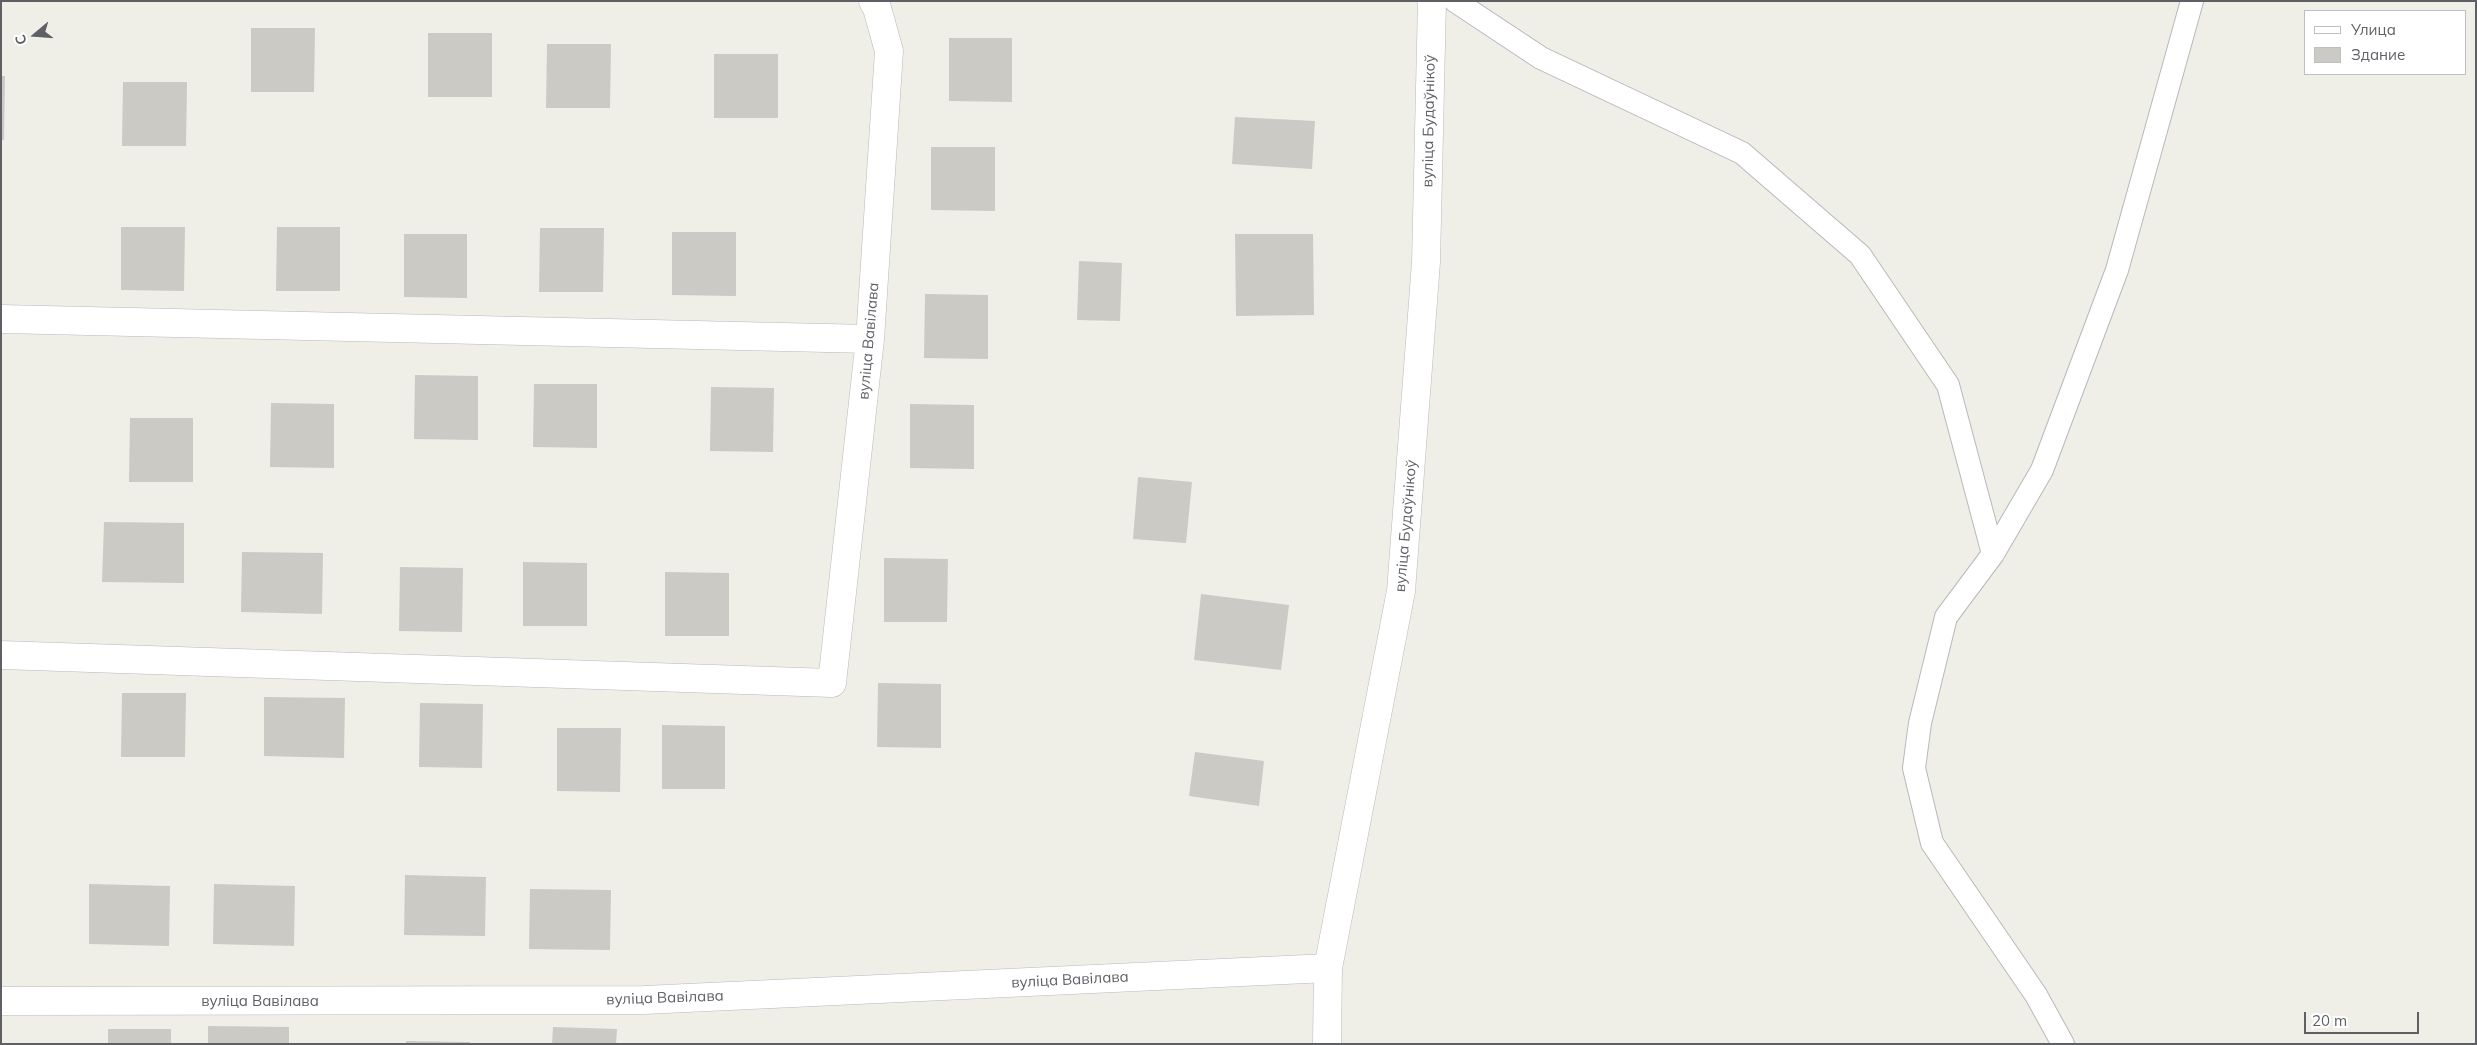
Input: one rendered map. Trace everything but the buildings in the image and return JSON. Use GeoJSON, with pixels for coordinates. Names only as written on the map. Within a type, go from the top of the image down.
{"type":"FeatureCollection","features":[{"type":"Feature","properties":{"kind":"street","name":"вуліца Вавілава"},"geometry":{"type":"LineString","coordinates":[[1,655],[832,683],[870,339],[889,51],[878,8],[873,1]]}},
{"type":"Feature","properties":{"kind":"street","name":"вуліца Будаўнікоў"},"geometry":{"type":"LineString","coordinates":[[1327,1044],[1328,968],[1401,592],[1426,262],[1432,1]]}},
{"type":"Feature","properties":{"kind":"street"},"geometry":{"type":"LineString","coordinates":[[1,319],[870,339]]}},
{"type":"Feature","properties":{"kind":"street","name":"вуліца Вавілава"},"geometry":{"type":"LineString","coordinates":[[1,1001],[644,1000],[1328,968]]}},
{"type":"Feature","properties":{"kind":"lane"},"geometry":{"type":"LineString","coordinates":[[1455,1],[1542,58],[1742,153],[1860,255],[1948,385],[1993,554]]}},
{"type":"Feature","properties":{"kind":"lane"},"geometry":{"type":"LineString","coordinates":[[2063,1044],[2036,995],[1932,843],[1914,768],[1920,724],[1946,617],[1993,554],[2042,470],[2117,270],[2192,1]]}}]}
